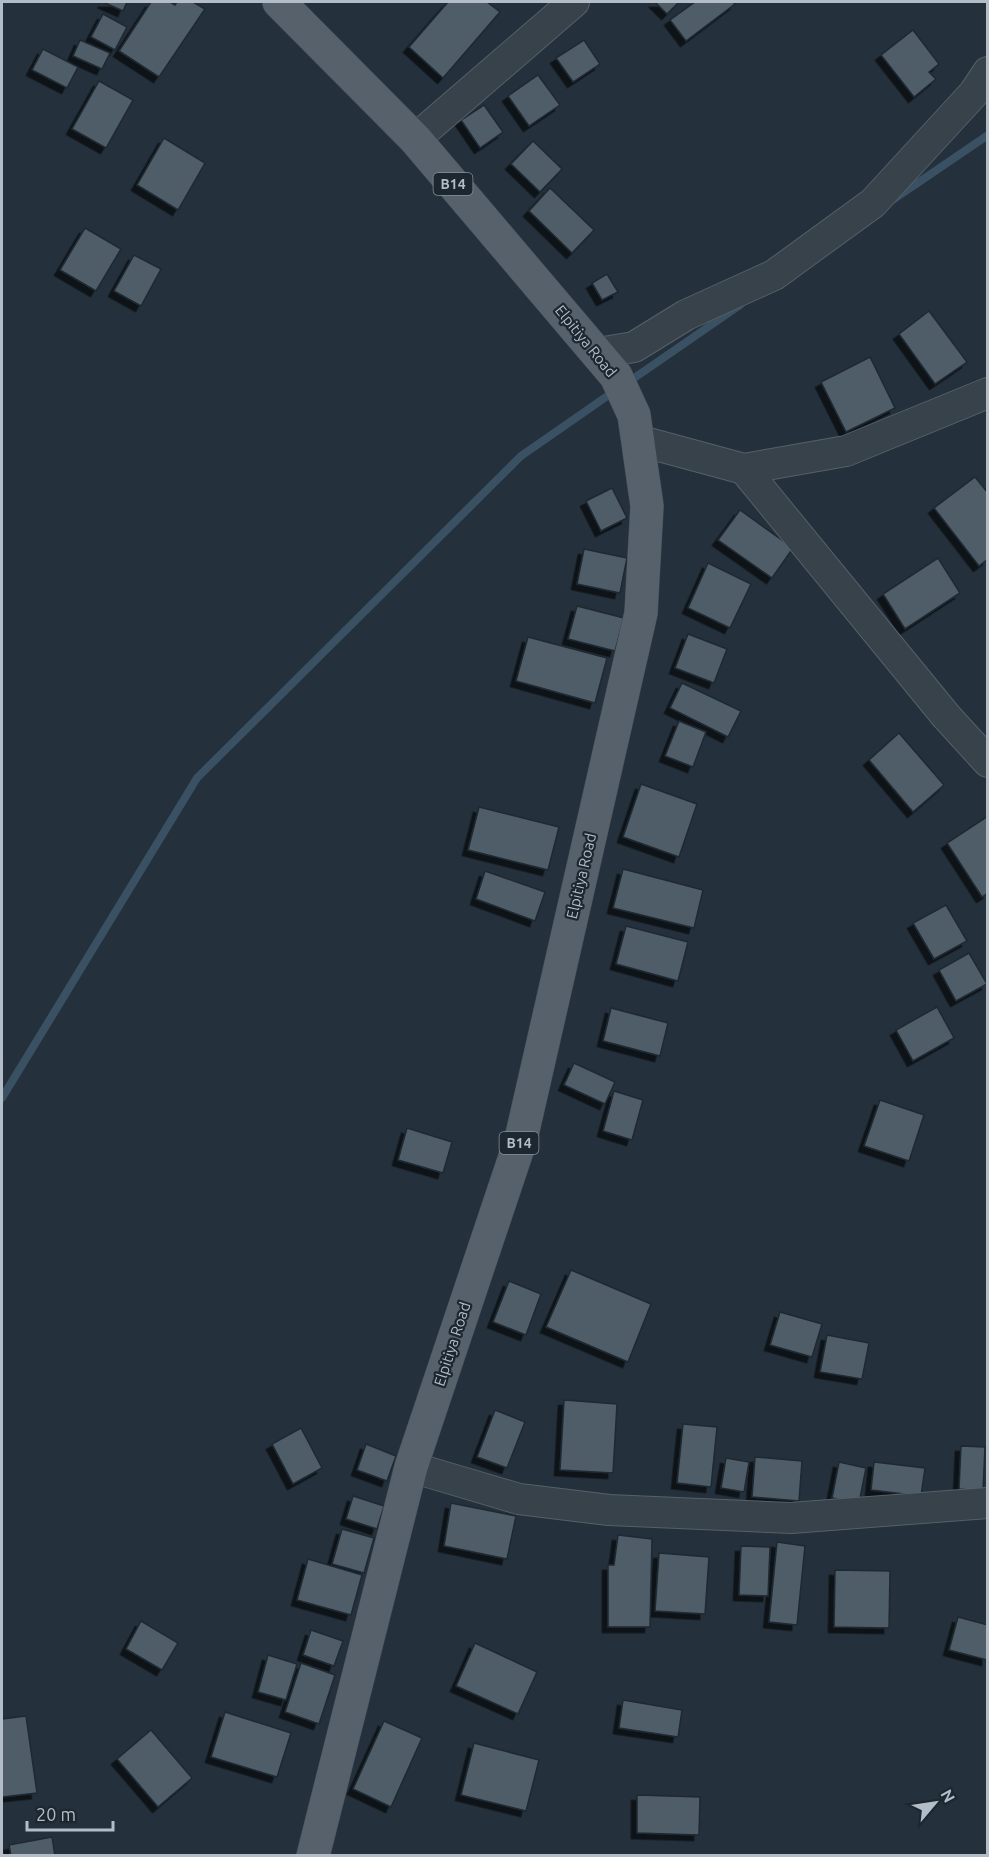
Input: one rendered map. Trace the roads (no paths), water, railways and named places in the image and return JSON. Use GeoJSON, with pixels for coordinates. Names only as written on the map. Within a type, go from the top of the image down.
{"type":"FeatureCollection","features":[{"type":"Feature","properties":{"kind":"main road","name":"Elpitiya Road"},"geometry":{"type":"LineString","coordinates":[[279,2],[415,139],[607,365],[636,428],[647,506],[641,613],[521,1139],[411,1467],[313,1856]]}},
{"type":"Feature","properties":{"kind":"street"},"geometry":{"type":"LineString","coordinates":[[415,139],[574,2]]}},
{"type":"Feature","properties":{"kind":"street"},"geometry":{"type":"LineString","coordinates":[[607,365],[686,315],[774,275],[873,203],[974,93],[987,72]]}},
{"type":"Feature","properties":{"kind":"street"},"geometry":{"type":"LineString","coordinates":[[744,469],[846,451],[987,393]]}},
{"type":"Feature","properties":{"kind":"street"},"geometry":{"type":"LineString","coordinates":[[636,428],[744,469],[946,716],[987,762]]}},
{"type":"Feature","properties":{"kind":"street"},"geometry":{"type":"LineString","coordinates":[[411,1467],[519,1499],[609,1510],[790,1518],[987,1503]]}},
{"type":"Feature","properties":{"kind":"waterway"},"geometry":{"type":"LineString","coordinates":[[894,199],[988,135]]}},
{"type":"Feature","properties":{"kind":"waterway"},"geometry":{"type":"LineString","coordinates":[[627,383],[740,305]]}},
{"type":"Feature","properties":{"kind":"waterway"},"geometry":{"type":"LineString","coordinates":[[2,1098],[197,778],[521,456],[616,390]]}}]}
